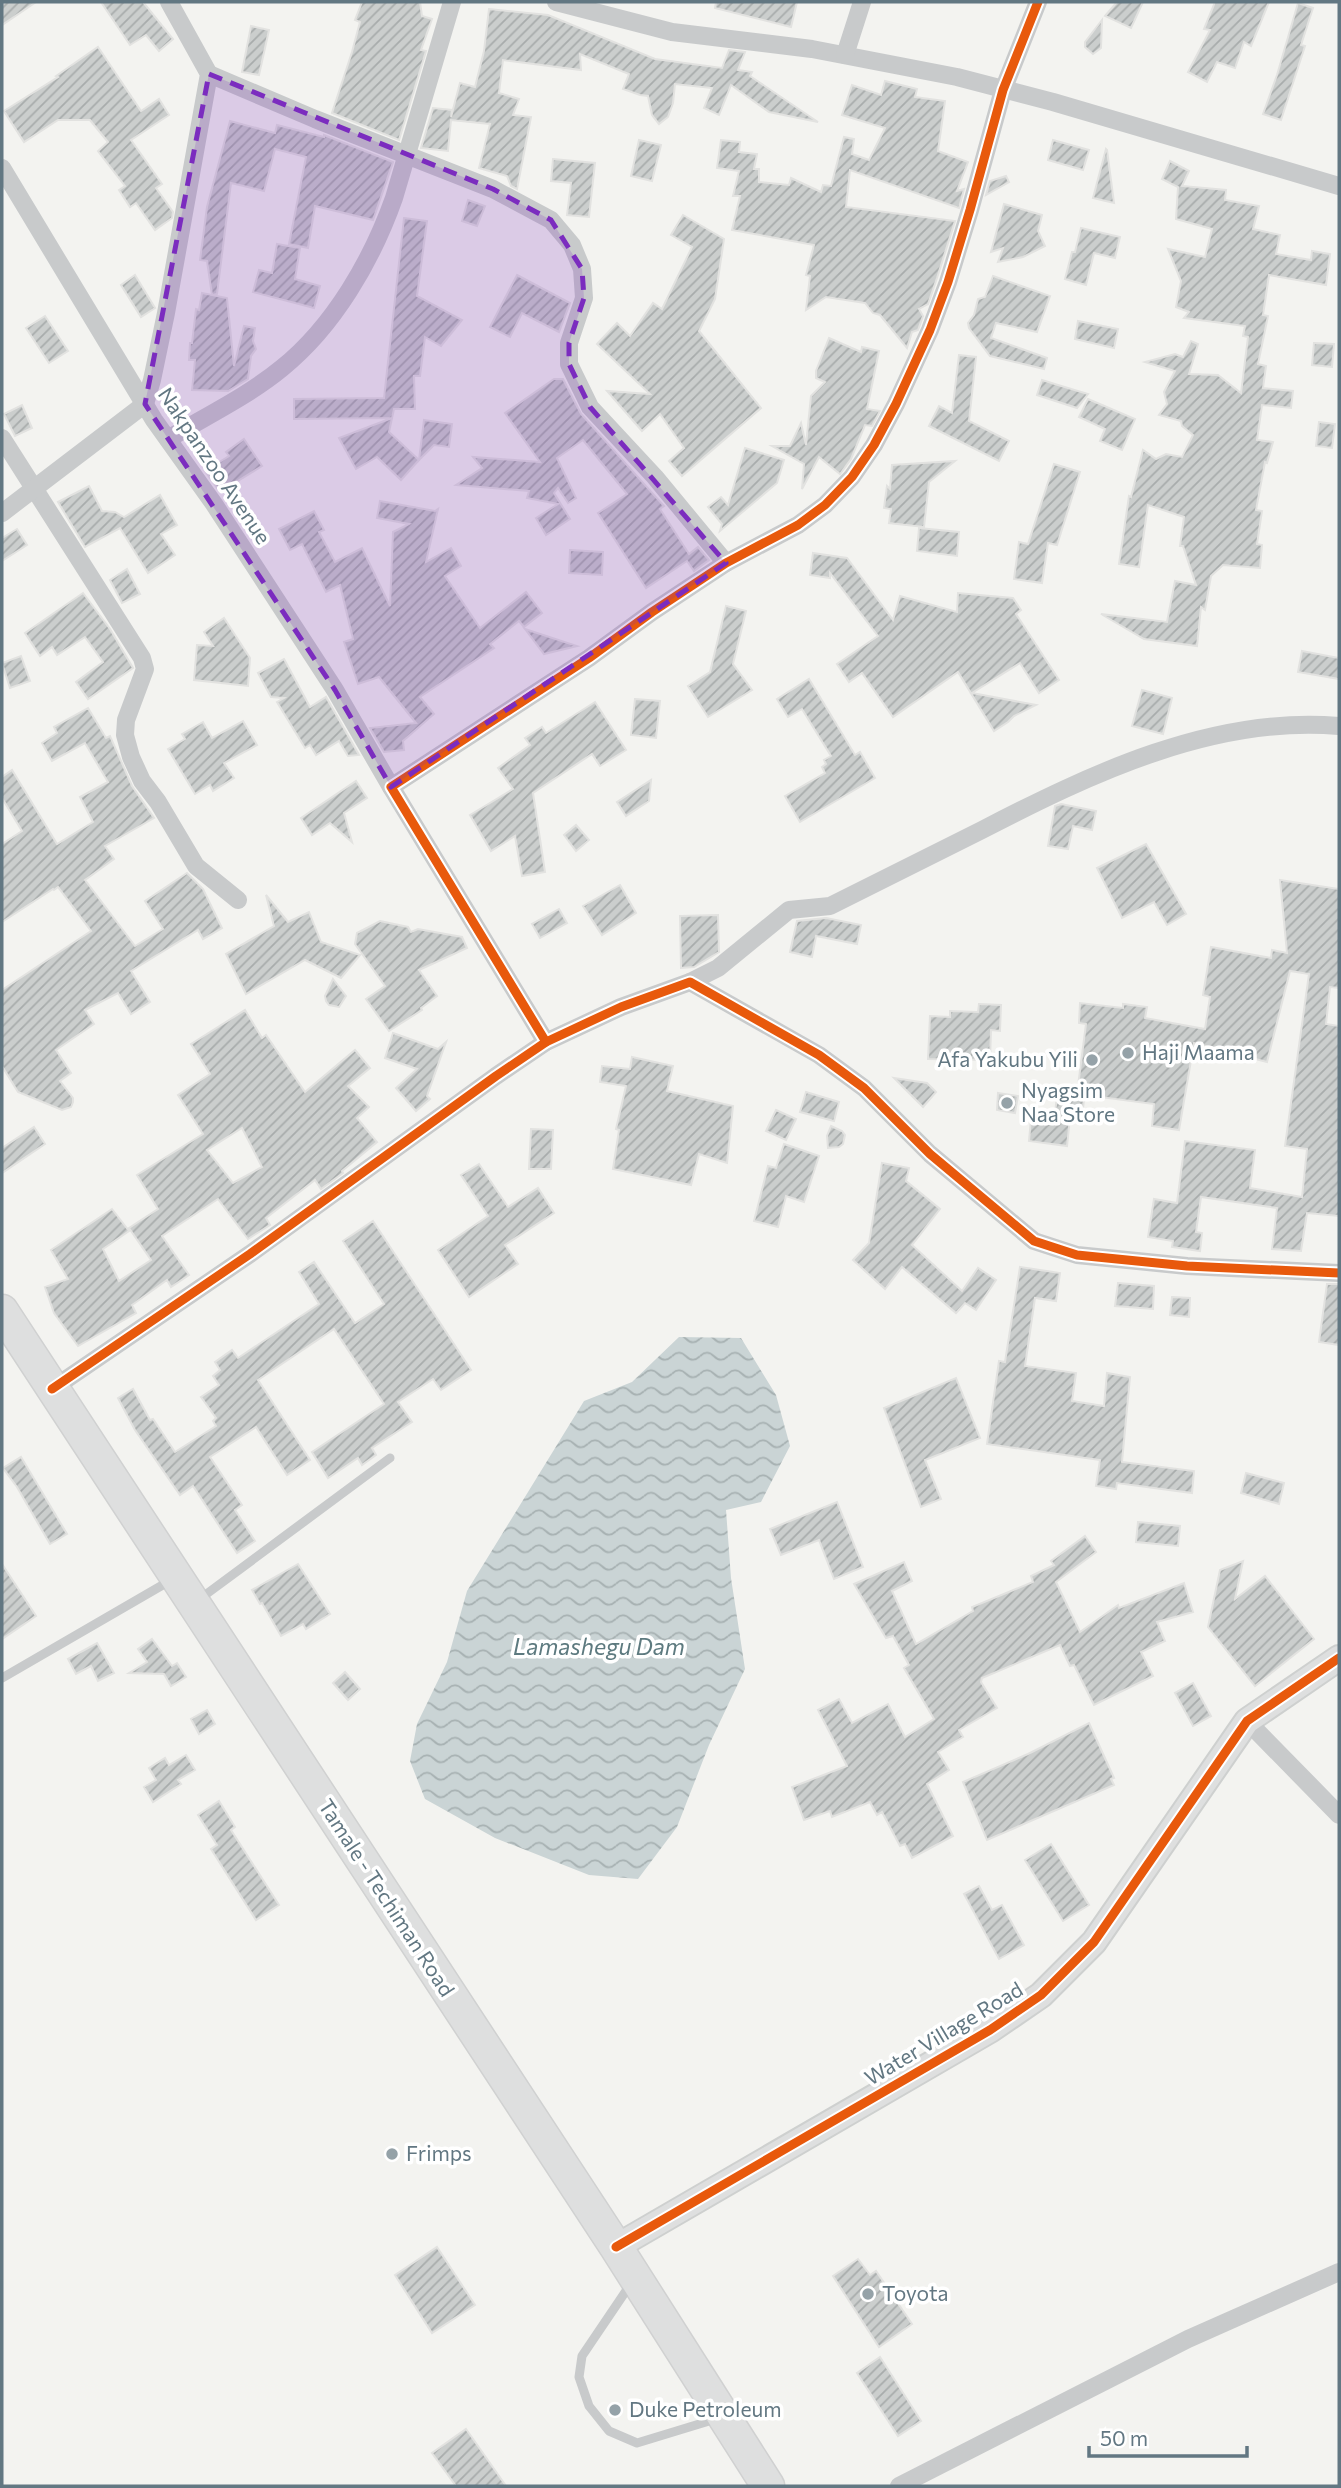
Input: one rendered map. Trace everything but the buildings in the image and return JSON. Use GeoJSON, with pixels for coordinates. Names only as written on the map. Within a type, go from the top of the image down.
{"type":"FeatureCollection","features":[{"type":"Feature","properties":{"kind":"highway","name":"Tamale - Techiman Road"},"geometry":{"type":"LineString","coordinates":[[2,1311],[616,2246],[768,2486]]}},
{"type":"Feature","properties":{"kind":"street"},"geometry":{"type":"LineString","coordinates":[[169,2],[209,74],[492,189],[551,220],[572,245],[582,268],[584,298],[569,343],[569,364],[590,407],[655,477],[726,564]]}},
{"type":"Feature","properties":{"kind":"street"},"geometry":{"type":"LineString","coordinates":[[168,439],[246,394],[284,367],[317,333],[348,291],[376,240],[394,198],[452,2]]}},
{"type":"Feature","properties":{"kind":"street"},"geometry":{"type":"LineString","coordinates":[[556,2],[672,32],[845,55],[957,77],[1054,102],[1339,186]]}},
{"type":"Feature","properties":{"kind":"street"},"geometry":{"type":"LineString","coordinates":[[845,55],[862,2]]}},
{"type":"Feature","properties":{"kind":"street"},"geometry":{"type":"LineString","coordinates":[[391,787],[589,658],[652,612],[726,564],[798,525],[825,505],[852,477],[874,445],[896,404],[948,282],[1003,90],[1038,2]]}},
{"type":"Feature","properties":{"kind":"street"},"geometry":{"type":"LineString","coordinates":[[2,513],[145,404],[166,313],[209,74]]}},
{"type":"Feature","properties":{"kind":"street","name":"Nakpanzoo Avenue"},"geometry":{"type":"LineString","coordinates":[[2,169],[145,404],[214,504],[335,690],[546,1042]]}},
{"type":"Feature","properties":{"kind":"street"},"geometry":{"type":"LineString","coordinates":[[2,438],[142,658],[145,669],[126,720],[125,735],[142,781],[158,802],[196,866],[238,900]]}},
{"type":"Feature","properties":{"kind":"street"},"geometry":{"type":"LineString","coordinates":[[52,1390],[250,1254],[546,1042],[621,1007],[690,982],[718,968],[789,911],[830,906],[1058,791],[1143,755],[1240,731],[1315,724],[1339,726]]}},
{"type":"Feature","properties":{"kind":"street"},"geometry":{"type":"LineString","coordinates":[[690,982],[819,1055],[864,1088],[930,1154],[1034,1241],[1077,1255],[1187,1266],[1339,1273]]}},
{"type":"Feature","properties":{"kind":"street","name":"Water Village Road"},"geometry":{"type":"LineString","coordinates":[[616,2246],[990,2030],[1041,1995],[1094,1942],[1247,1721],[1339,1658]]}},
{"type":"Feature","properties":{"kind":"street"},"geometry":{"type":"LineString","coordinates":[[1247,1721],[1339,1815]]}},
{"type":"Feature","properties":{"kind":"street"},"geometry":{"type":"LineString","coordinates":[[899,2486],[1188,2339],[1339,2272]]}},
{"type":"Feature","properties":{"kind":"lane"},"geometry":{"type":"LineString","coordinates":[[193,1604],[390,1458]]}},
{"type":"Feature","properties":{"kind":"lane"},"geometry":{"type":"LineString","coordinates":[[2,1678],[176,1577]]}},
{"type":"Feature","properties":{"kind":"lane"},"geometry":{"type":"LineString","coordinates":[[636,2277],[582,2356],[579,2377],[589,2406],[609,2431],[637,2443],[724,2417]]}},
{"type":"Feature","properties":{"kind":"highlighted area"},"geometry":{"type":"Polygon","coordinates":[[[209,74],[493,189],[551,220],[582,269],[584,298],[569,343],[569,364],[590,407],[726,563],[391,787],[335,690],[145,404],[209,74]]]}},
{"type":"Feature","properties":{"kind":"water","name":"Lamashegu Dam"},"geometry":{"type":"Polygon","coordinates":[[[679,1337],[741,1338],[776,1395],[790,1446],[761,1502],[726,1510],[731,1578],[745,1669],[709,1745],[677,1827],[638,1879],[589,1875],[495,1838],[425,1799],[410,1761],[417,1724],[447,1662],[467,1591],[584,1401],[632,1382],[679,1337]]]}},
{"type":"Feature","properties":{"kind":"cycle path"},"geometry":{"type":"LineString","coordinates":[[546,1042],[391,787],[589,658],[726,563],[798,525],[825,505],[852,477],[874,445],[896,404],[930,330],[970,210],[1003,90],[1038,2]]}},
{"type":"Feature","properties":{"kind":"cycle path"},"geometry":{"type":"LineString","coordinates":[[52,1389],[250,1254],[546,1042],[621,1007],[690,982],[819,1055],[864,1088],[930,1154],[1034,1241],[1077,1255],[1187,1266],[1339,1273]]}},
{"type":"Feature","properties":{"kind":"cycle path"},"geometry":{"type":"LineString","coordinates":[[616,2247],[990,2030],[1041,1995],[1094,1942],[1247,1721],[1339,1658]]}},
{"type":"Feature","properties":{"kind":"place","name":"Haji Maama"},"geometry":{"type":"Point","coordinates":[1128,1053]}},
{"type":"Feature","properties":{"kind":"place","name":"Afa Yakubu Yili"},"geometry":{"type":"Point","coordinates":[1092,1060]}},
{"type":"Feature","properties":{"kind":"place","name":"Nyagsim Naa Store"},"geometry":{"type":"Point","coordinates":[1007,1103]}},
{"type":"Feature","properties":{"kind":"place","name":"Frimps"},"geometry":{"type":"Point","coordinates":[392,2154]}},
{"type":"Feature","properties":{"kind":"place","name":"Toyota"},"geometry":{"type":"Point","coordinates":[868,2294]}},
{"type":"Feature","properties":{"kind":"place","name":"Duke Petroleum"},"geometry":{"type":"Point","coordinates":[615,2410]}}]}
